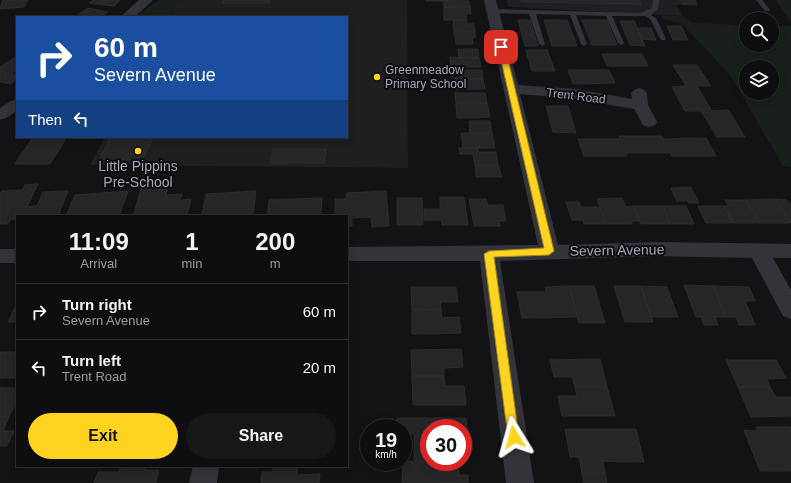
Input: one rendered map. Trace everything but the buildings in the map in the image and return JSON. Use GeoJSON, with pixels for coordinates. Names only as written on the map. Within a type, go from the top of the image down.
{"type":"FeatureCollection","features":[{"type":"Feature","properties":{"kind":"street"},"geometry":{"type":"LineString","coordinates":[[128,16],[147,0]]}},
{"type":"Feature","properties":{"kind":"street"},"geometry":{"type":"LineString","coordinates":[[491,6],[549,251]]}},
{"type":"Feature","properties":{"kind":"street","name":"Trent Road"},"geometry":{"type":"LineString","coordinates":[[511,89],[640,99],[648,122]]}},
{"type":"Feature","properties":{"kind":"street"},"geometry":{"type":"LineString","coordinates":[[0,115],[16,105]]}},
{"type":"Feature","properties":{"kind":"street","name":"Severn Avenue"},"geometry":{"type":"LineString","coordinates":[[348,254],[489,254],[549,251],[656,249],[759,252],[791,251]]}},
{"type":"Feature","properties":{"kind":"street"},"geometry":{"type":"LineString","coordinates":[[759,252],[791,310]]}},
{"type":"Feature","properties":{"kind":"street"},"geometry":{"type":"LineString","coordinates":[[489,254],[520,483]]}},
{"type":"Feature","properties":{"kind":"street"},"geometry":{"type":"LineString","coordinates":[[0,256],[16,256]]}},
{"type":"Feature","properties":{"kind":"street"},"geometry":{"type":"LineString","coordinates":[[203,483],[206,467]]}},
{"type":"Feature","properties":{"kind":"lane"},"geometry":{"type":"LineString","coordinates":[[491,6],[532,12],[647,14],[654,11],[656,0]]}},
{"type":"Feature","properties":{"kind":"lane"},"geometry":{"type":"LineString","coordinates":[[759,0],[767,10]]}},
{"type":"Feature","properties":{"kind":"lane"},"geometry":{"type":"LineString","coordinates":[[532,12],[542,44]]}},
{"type":"Feature","properties":{"kind":"lane"},"geometry":{"type":"LineString","coordinates":[[572,13],[584,44]]}},
{"type":"Feature","properties":{"kind":"lane"},"geometry":{"type":"LineString","coordinates":[[608,14],[621,42]]}},
{"type":"Feature","properties":{"kind":"lane"},"geometry":{"type":"LineString","coordinates":[[647,14],[653,18],[663,39]]}},
{"type":"Feature","properties":{"kind":"shaded area"},"geometry":{"type":"Polygon","coordinates":[[[158,0],[180,0],[171,16],[138,16],[158,0]]]}},
{"type":"Feature","properties":{"kind":"shaded area","name":"Greenmeadow Primary School"},"geometry":{"type":"Polygon","coordinates":[[[180,0],[407,0],[408,168],[90,165],[104,138],[348,138],[348,16],[171,16],[180,0]]]}},
{"type":"Feature","properties":{"kind":"shaded area"},"geometry":{"type":"Polygon","coordinates":[[[506,0],[696,0],[697,5],[676,5],[683,16],[508,7],[506,0]]]}},
{"type":"Feature","properties":{"kind":"shaded area"},"geometry":{"type":"Polygon","coordinates":[[[776,0],[791,0],[791,22],[776,0]]]}},
{"type":"Feature","properties":{"kind":"shaded area"},"geometry":{"type":"Polygon","coordinates":[[[662,15],[683,16],[692,23],[739,25],[739,52],[779,52],[779,26],[791,26],[791,167],[783,166],[745,100],[779,100],[779,60],[739,60],[739,90],[731,76],[684,26],[662,19],[662,15]]]}},
{"type":"Feature","properties":{"kind":"place","name":"Greenmeadow Primary School"},"geometry":{"type":"Point","coordinates":[377,77]}},
{"type":"Feature","properties":{"kind":"place","name":"Little Pippins Pre-School"},"geometry":{"type":"Point","coordinates":[138,151]}},
{"type":"Feature","properties":{"kind":"route"},"geometry":{"type":"LineString","coordinates":[[501,47],[549,251],[489,254],[514,437]]}}]}
